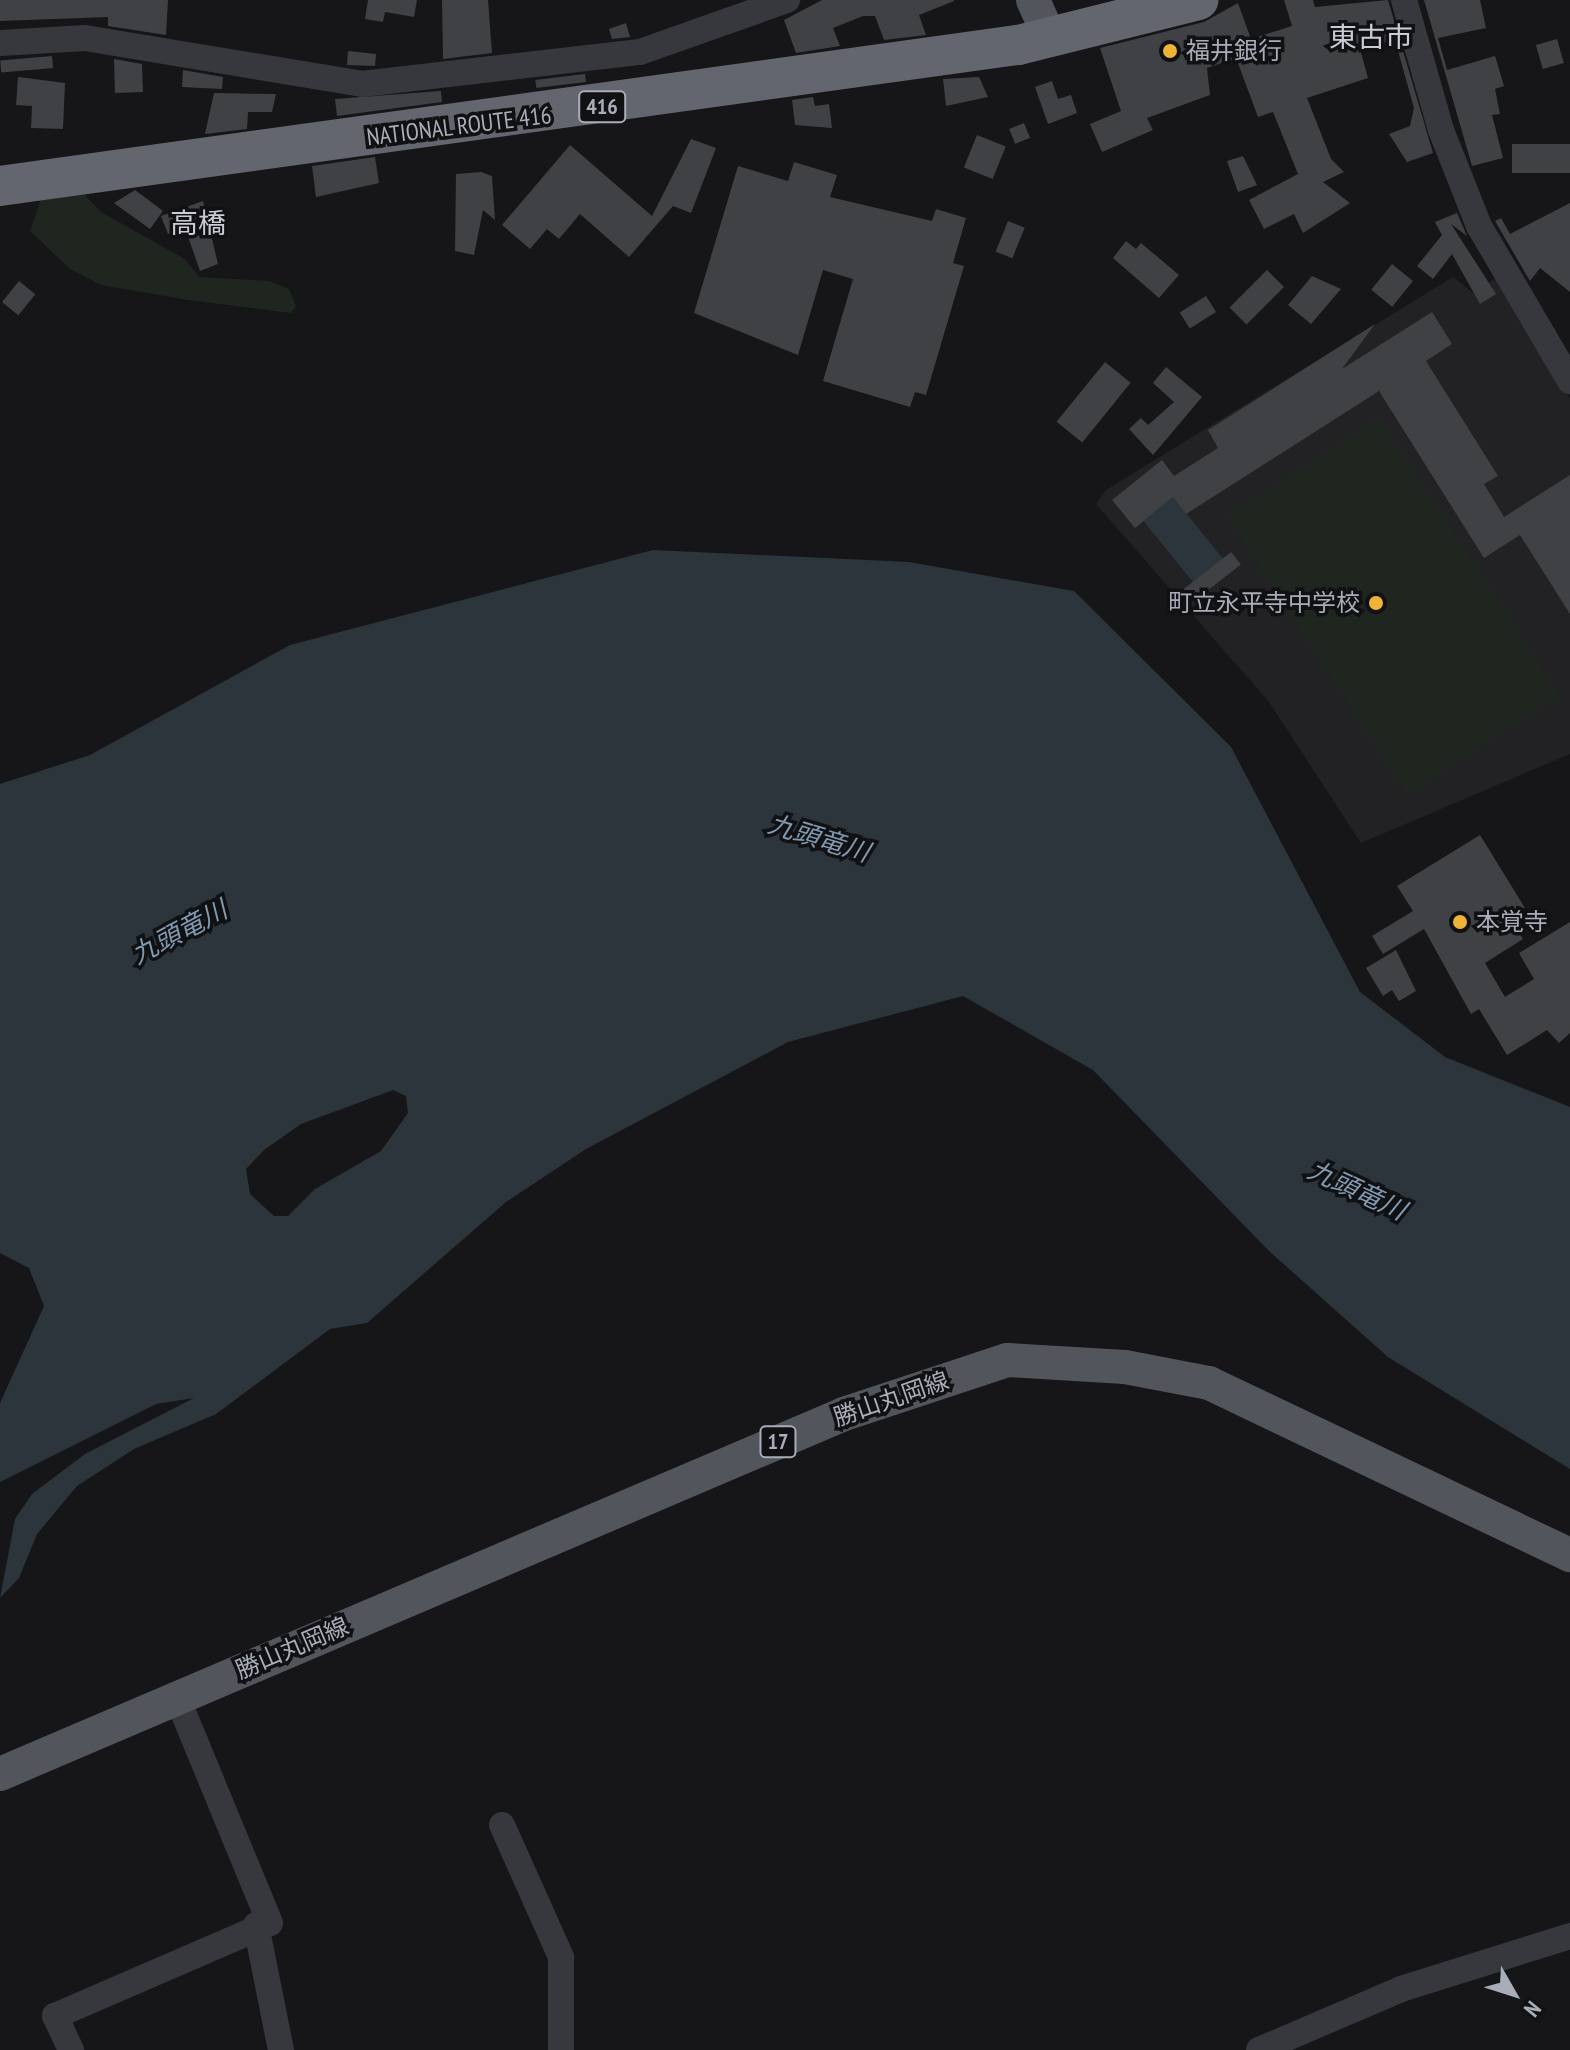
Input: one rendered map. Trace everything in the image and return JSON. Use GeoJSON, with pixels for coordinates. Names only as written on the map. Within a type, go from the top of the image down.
{"type":"FeatureCollection","features":[{"type":"Feature","properties":{"kind":"highway","name":"NATIONAL ROUTE 416"},"geometry":{"type":"LineString","coordinates":[[0,186],[679,97],[1050,38],[1198,0]]}},
{"type":"Feature","properties":{"kind":"main road"},"geometry":{"type":"LineString","coordinates":[[1033,0],[1050,38]]}},
{"type":"Feature","properties":{"kind":"main road","name":"勝山丸岡線"},"geometry":{"type":"LineString","coordinates":[[0,1774],[844,1414],[1007,1360],[1125,1367],[1209,1383],[1570,1555]]}},
{"type":"Feature","properties":{"kind":"street"},"geometry":{"type":"LineString","coordinates":[[0,43],[85,38],[362,84],[640,52],[787,0]]}},
{"type":"Feature","properties":{"kind":"street"},"geometry":{"type":"LineString","coordinates":[[1404,0],[1441,130],[1479,226],[1570,381]]}},
{"type":"Feature","properties":{"kind":"street"},"geometry":{"type":"LineString","coordinates":[[71,2050],[55,2016],[256,1925],[270,1923],[177,1697]]}},
{"type":"Feature","properties":{"kind":"street"},"geometry":{"type":"LineString","coordinates":[[502,1825],[561,1957],[561,2050]]}},
{"type":"Feature","properties":{"kind":"street"},"geometry":{"type":"LineString","coordinates":[[256,1925],[281,2050]]}},
{"type":"Feature","properties":{"kind":"street"},"geometry":{"type":"LineString","coordinates":[[1259,2050],[1401,1989],[1570,1936]]}},
{"type":"Feature","properties":{"kind":"shaded area"},"geometry":{"type":"Polygon","coordinates":[[[84,194],[101,212],[185,259],[199,277],[269,281],[289,289],[296,306],[291,313],[188,300],[101,285],[70,269],[30,231],[42,196],[84,194]]]}},
{"type":"Feature","properties":{"kind":"shaded area","name":"町立永平寺中学校"},"geometry":{"type":"Polygon","coordinates":[[[1453,277],[1472,292],[1496,278],[1570,398],[1570,754],[1361,843],[1269,702],[1096,504],[1106,490],[1453,277]]]}},
{"type":"Feature","properties":{"kind":"shaded area"},"geometry":{"type":"Polygon","coordinates":[[[1379,418],[1559,696],[1407,794],[1227,517],[1379,418]]]}},
{"type":"Feature","properties":{"kind":"water"},"geometry":{"type":"Polygon","coordinates":[[[1173,497],[1223,559],[1194,583],[1143,521],[1173,497]]]}},
{"type":"Feature","properties":{"kind":"water","name":"九頭竜川"},"geometry":{"type":"Polygon","coordinates":[[[653,550],[909,562],[1074,591],[1231,747],[1360,992],[1445,1057],[1570,1107],[1570,1469],[1388,1357],[1269,1251],[1093,1070],[963,996],[788,1042],[586,1149],[506,1202],[367,1323],[330,1329],[216,1414],[134,1449],[77,1486],[37,1534],[19,1578],[0,1598],[15,1519],[32,1494],[85,1454],[194,1398],[156,1404],[0,1482],[0,1403],[44,1306],[29,1268],[0,1253],[0,784],[90,755],[290,645],[653,550]],[[393,1090],[301,1124],[264,1150],[246,1169],[250,1194],[274,1216],[288,1216],[315,1189],[381,1151],[408,1113],[406,1096],[393,1090]]]}},
{"type":"Feature","properties":{"kind":"building"},"geometry":{"type":"Polygon","coordinates":[[[0,0],[168,0],[166,35],[108,26],[108,17],[0,21],[0,0]]]}},
{"type":"Feature","properties":{"kind":"building"},"geometry":{"type":"Polygon","coordinates":[[[368,0],[417,0],[414,17],[385,12],[383,22],[365,19],[368,0]]]}},
{"type":"Feature","properties":{"kind":"building"},"geometry":{"type":"Polygon","coordinates":[[[442,0],[488,0],[492,53],[443,59],[442,0]]]}},
{"type":"Feature","properties":{"kind":"building"},"geometry":{"type":"Polygon","coordinates":[[[822,0],[954,1],[919,15],[926,35],[884,40],[875,16],[863,16],[833,28],[840,46],[796,53],[784,20],[822,0]]]}},
{"type":"Feature","properties":{"kind":"building"},"geometry":{"type":"Polygon","coordinates":[[[1284,0],[1313,0],[1315,7],[1388,0],[1433,153],[1407,162],[1389,134],[1410,126],[1414,108],[1395,40],[1360,49],[1368,78],[1307,98],[1331,159],[1344,172],[1323,182],[1350,203],[1303,233],[1294,214],[1264,229],[1249,200],[1298,174],[1273,112],[1258,117],[1236,58],[1207,68],[1210,95],[1147,118],[1153,130],[1102,152],[1090,124],[1121,111],[1100,48],[1204,22],[1238,3],[1251,39],[1292,26],[1284,0]]]}},
{"type":"Feature","properties":{"kind":"building"},"geometry":{"type":"Polygon","coordinates":[[[1424,0],[1480,0],[1486,28],[1438,38],[1447,70],[1495,56],[1504,86],[1495,89],[1500,114],[1492,115],[1503,158],[1472,166],[1424,0]]]}},
{"type":"Feature","properties":{"kind":"building"},"geometry":{"type":"Polygon","coordinates":[[[626,23],[630,37],[612,39],[609,29],[626,23]]]}},
{"type":"Feature","properties":{"kind":"building"},"geometry":{"type":"Polygon","coordinates":[[[1557,39],[1564,63],[1543,69],[1536,45],[1557,39]]]}},
{"type":"Feature","properties":{"kind":"building"},"geometry":{"type":"Polygon","coordinates":[[[348,51],[376,54],[375,66],[347,65],[348,51]]]}},
{"type":"Feature","properties":{"kind":"building"},"geometry":{"type":"Polygon","coordinates":[[[52,56],[53,68],[1,72],[0,61],[52,56]]]}},
{"type":"Feature","properties":{"kind":"building"},"geometry":{"type":"Polygon","coordinates":[[[114,59],[142,64],[143,92],[115,93],[114,59]]]}},
{"type":"Feature","properties":{"kind":"building"},"geometry":{"type":"Polygon","coordinates":[[[183,70],[223,77],[222,89],[182,87],[183,70]]]}},
{"type":"Feature","properties":{"kind":"building"},"geometry":{"type":"Polygon","coordinates":[[[585,74],[586,82],[536,88],[535,80],[585,74]]]}},
{"type":"Feature","properties":{"kind":"building"},"geometry":{"type":"Polygon","coordinates":[[[18,77],[65,83],[63,129],[31,128],[32,106],[16,105],[18,77]]]}},
{"type":"Feature","properties":{"kind":"building"},"geometry":{"type":"Polygon","coordinates":[[[979,77],[988,97],[946,106],[943,79],[979,77]]]}},
{"type":"Feature","properties":{"kind":"building"},"geometry":{"type":"Polygon","coordinates":[[[1052,81],[1058,99],[1071,95],[1077,113],[1048,124],[1035,87],[1052,81]]]}},
{"type":"Feature","properties":{"kind":"building"},"geometry":{"type":"Polygon","coordinates":[[[441,91],[442,102],[337,116],[335,99],[441,91]]]}},
{"type":"Feature","properties":{"kind":"building"},"geometry":{"type":"Polygon","coordinates":[[[214,93],[276,94],[272,112],[248,112],[247,129],[205,134],[214,93]]]}},
{"type":"Feature","properties":{"kind":"building"},"geometry":{"type":"Polygon","coordinates":[[[813,97],[815,106],[829,104],[832,128],[795,125],[792,100],[813,97]]]}},
{"type":"Feature","properties":{"kind":"building"},"geometry":{"type":"Polygon","coordinates":[[[1024,123],[1030,138],[1015,144],[1009,129],[1024,123]]]}},
{"type":"Feature","properties":{"kind":"building"},"geometry":{"type":"Polygon","coordinates":[[[977,135],[1006,147],[993,179],[964,167],[977,135]]]}},
{"type":"Feature","properties":{"kind":"building"},"geometry":{"type":"Polygon","coordinates":[[[691,139],[716,148],[691,213],[673,206],[629,257],[580,214],[559,239],[547,229],[530,249],[502,225],[570,145],[652,216],[691,139]]]}},
{"type":"Feature","properties":{"kind":"building"},"geometry":{"type":"Polygon","coordinates":[[[1512,144],[1570,144],[1570,173],[1512,173],[1512,144]]]}},
{"type":"Feature","properties":{"kind":"building"},"geometry":{"type":"Polygon","coordinates":[[[1243,156],[1257,185],[1238,192],[1227,161],[1243,156]]]}},
{"type":"Feature","properties":{"kind":"building"},"geometry":{"type":"Polygon","coordinates":[[[375,157],[379,183],[316,197],[312,166],[375,157]]]}},
{"type":"Feature","properties":{"kind":"building"},"geometry":{"type":"Polygon","coordinates":[[[794,162],[837,175],[830,197],[932,221],[936,209],[966,218],[953,263],[964,266],[926,395],[915,392],[910,407],[823,381],[853,279],[823,270],[798,355],[694,313],[738,166],[788,181],[794,162]]]}},
{"type":"Feature","properties":{"kind":"building"},"geometry":{"type":"Polygon","coordinates":[[[481,172],[492,176],[495,220],[483,210],[474,255],[455,251],[456,174],[481,172]]]}},
{"type":"Feature","properties":{"kind":"building"},"geometry":{"type":"Polygon","coordinates":[[[135,190],[163,211],[150,229],[114,203],[135,190]]]}},
{"type":"Feature","properties":{"kind":"building"},"geometry":{"type":"Polygon","coordinates":[[[203,201],[218,264],[200,271],[185,228],[168,234],[161,216],[203,201]]]}},
{"type":"Feature","properties":{"kind":"building"},"geometry":{"type":"Polygon","coordinates":[[[1570,203],[1570,292],[1540,268],[1530,281],[1495,221],[1501,218],[1510,234],[1570,203]]]}},
{"type":"Feature","properties":{"kind":"building"},"geometry":{"type":"Polygon","coordinates":[[[1457,213],[1467,236],[1451,224],[1496,294],[1480,304],[1452,254],[1433,279],[1417,266],[1442,235],[1435,222],[1457,213]]]}},
{"type":"Feature","properties":{"kind":"building"},"geometry":{"type":"Polygon","coordinates":[[[1008,221],[1025,228],[1012,258],[996,252],[1008,221]]]}},
{"type":"Feature","properties":{"kind":"building"},"geometry":{"type":"Polygon","coordinates":[[[1126,241],[1136,249],[1141,243],[1179,275],[1159,298],[1113,258],[1126,241]]]}},
{"type":"Feature","properties":{"kind":"building"},"geometry":{"type":"Polygon","coordinates":[[[1392,264],[1413,281],[1392,307],[1371,290],[1392,264]]]}},
{"type":"Feature","properties":{"kind":"building"},"geometry":{"type":"Polygon","coordinates":[[[1267,270],[1284,287],[1246,324],[1230,307],[1267,270]]]}},
{"type":"Feature","properties":{"kind":"building"},"geometry":{"type":"Polygon","coordinates":[[[1312,276],[1341,289],[1311,324],[1288,305],[1312,276]]]}},
{"type":"Feature","properties":{"kind":"building"},"geometry":{"type":"Polygon","coordinates":[[[19,281],[35,294],[18,315],[2,302],[19,281]]]}},
{"type":"Feature","properties":{"kind":"building"},"geometry":{"type":"Polygon","coordinates":[[[1206,296],[1216,312],[1190,329],[1180,312],[1206,296]]]}},
{"type":"Feature","properties":{"kind":"building"},"geometry":{"type":"Polygon","coordinates":[[[1432,312],[1452,344],[1426,361],[1498,476],[1484,484],[1504,517],[1570,475],[1570,614],[1520,535],[1484,558],[1379,391],[1186,514],[1173,497],[1135,528],[1112,500],[1162,460],[1174,476],[1218,448],[1208,430],[1375,324],[1342,369],[1432,312]]]}},
{"type":"Feature","properties":{"kind":"building"},"geometry":{"type":"Polygon","coordinates":[[[1105,362],[1131,383],[1082,443],[1057,422],[1105,362]]]}},
{"type":"Feature","properties":{"kind":"building"},"geometry":{"type":"Polygon","coordinates":[[[1166,367],[1202,397],[1153,455],[1129,429],[1141,418],[1148,425],[1174,402],[1153,383],[1166,367]]]}},
{"type":"Feature","properties":{"kind":"building"},"geometry":{"type":"Polygon","coordinates":[[[1231,552],[1241,565],[1194,602],[1184,589],[1231,552]]]}},
{"type":"Feature","properties":{"kind":"building"},"geometry":{"type":"Polygon","coordinates":[[[1480,835],[1525,908],[1510,918],[1523,939],[1485,963],[1505,997],[1534,979],[1519,953],[1570,922],[1570,1033],[1559,1043],[1547,1030],[1507,1055],[1479,1009],[1471,1014],[1424,929],[1383,954],[1372,936],[1413,911],[1397,886],[1480,835]]]}},
{"type":"Feature","properties":{"kind":"building"},"geometry":{"type":"Polygon","coordinates":[[[1396,950],[1416,991],[1399,1001],[1392,990],[1383,996],[1366,968],[1396,950]]]}},
{"type":"Feature","properties":{"kind":"place","name":"福井銀行"},"geometry":{"type":"Point","coordinates":[1170,51]}},
{"type":"Feature","properties":{"kind":"place","name":"町立永平寺中学校"},"geometry":{"type":"Point","coordinates":[1376,603]}},
{"type":"Feature","properties":{"kind":"place","name":"本覚寺"},"geometry":{"type":"Point","coordinates":[1460,922]}},
{"type":"Feature","properties":{"kind":"district","name":"東古市"},"geometry":{"type":"Point","coordinates":[1371,37]}},
{"type":"Feature","properties":{"kind":"district","name":"高橋"},"geometry":{"type":"Point","coordinates":[198,223]}}]}
